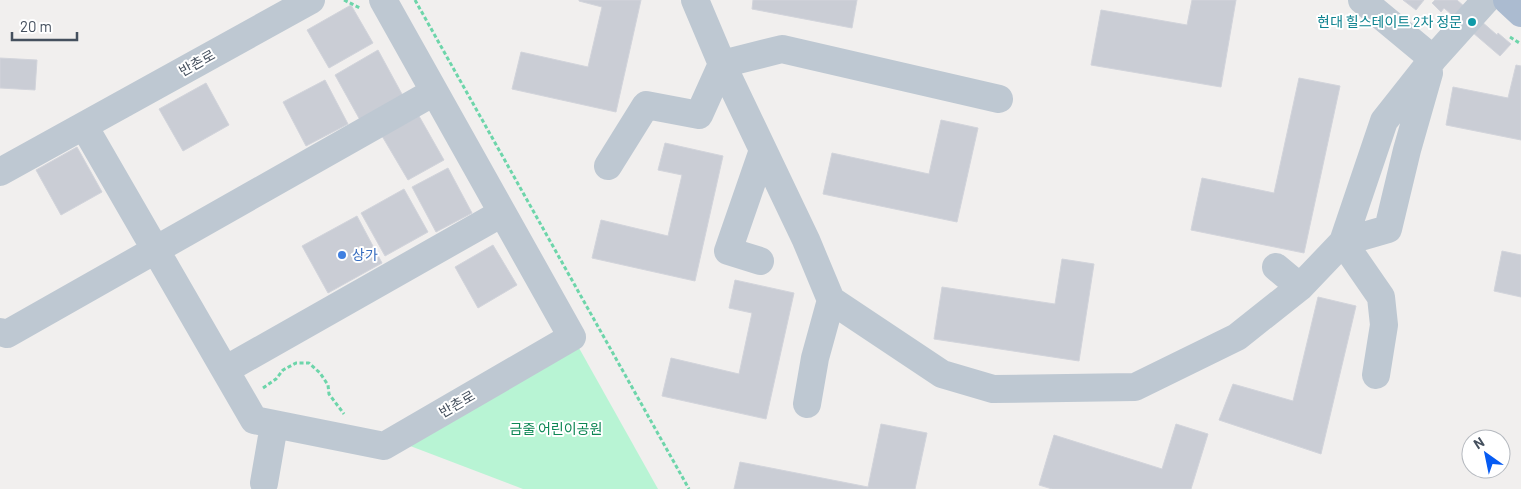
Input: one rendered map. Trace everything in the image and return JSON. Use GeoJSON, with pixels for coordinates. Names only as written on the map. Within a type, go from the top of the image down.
{"type":"FeatureCollection","features":[{"type":"Feature","properties":{"kind":"main road"},"geometry":{"type":"LineString","coordinates":[[1507,0],[1515,25]]}},
{"type":"Feature","properties":{"kind":"street","name":"반촌로"},"geometry":{"type":"LineString","coordinates":[[0,172],[311,0]]}},
{"type":"Feature","properties":{"kind":"street"},"geometry":{"type":"LineString","coordinates":[[694,0],[722,64],[806,240],[831,300],[942,374],[993,389],[1135,387],[1237,337],[1300,287],[1343,242],[1384,121],[1433,59],[1486,0]]}},
{"type":"Feature","properties":{"kind":"street"},"geometry":{"type":"LineString","coordinates":[[1362,0],[1433,59]]}},
{"type":"Feature","properties":{"kind":"street","name":"반촌로"},"geometry":{"type":"LineString","coordinates":[[84,126],[254,420],[384,446],[572,337],[434,92],[372,5]]}},
{"type":"Feature","properties":{"kind":"street"},"geometry":{"type":"LineString","coordinates":[[722,64],[782,49],[998,99]]}},
{"type":"Feature","properties":{"kind":"street"},"geometry":{"type":"LineString","coordinates":[[1343,242],[1388,229],[1406,150],[1433,59]]}},
{"type":"Feature","properties":{"kind":"street"},"geometry":{"type":"LineString","coordinates":[[608,166],[646,105],[699,115],[722,64]]}},
{"type":"Feature","properties":{"kind":"street"},"geometry":{"type":"LineString","coordinates":[[0,332],[7,334],[434,92]]}},
{"type":"Feature","properties":{"kind":"street"},"geometry":{"type":"LineString","coordinates":[[760,261],[728,251],[763,150]]}},
{"type":"Feature","properties":{"kind":"street"},"geometry":{"type":"LineString","coordinates":[[230,378],[502,213]]}},
{"type":"Feature","properties":{"kind":"street"},"geometry":{"type":"LineString","coordinates":[[1343,242],[1381,297],[1384,325],[1376,375]]}},
{"type":"Feature","properties":{"kind":"street"},"geometry":{"type":"LineString","coordinates":[[1276,267],[1300,287]]}},
{"type":"Feature","properties":{"kind":"street"},"geometry":{"type":"LineString","coordinates":[[808,404],[815,358],[831,300]]}},
{"type":"Feature","properties":{"kind":"street"},"geometry":{"type":"LineString","coordinates":[[264,483],[274,425]]}},
{"type":"Feature","properties":{"kind":"path"},"geometry":{"type":"LineString","coordinates":[[344,0],[372,5]]}},
{"type":"Feature","properties":{"kind":"path"},"geometry":{"type":"LineString","coordinates":[[415,0],[689,489]]}},
{"type":"Feature","properties":{"kind":"path"},"geometry":{"type":"LineString","coordinates":[[1515,25],[1521,44]]}},
{"type":"Feature","properties":{"kind":"path"},"geometry":{"type":"LineString","coordinates":[[230,378],[260,390],[276,379],[283,370],[296,363],[309,364],[320,373],[328,385],[329,394],[343,411],[346,420]]}},
{"type":"Feature","properties":{"kind":"green space","name":"금줄 어린이공원"},"geometry":{"type":"Polygon","coordinates":[[[579,348],[658,489],[523,489],[405,444],[579,348]]]}},
{"type":"Feature","properties":{"kind":"building"},"geometry":{"type":"Polygon","coordinates":[[[579,0],[641,0],[616,112],[512,89],[521,52],[588,67],[602,7],[579,0]]]}},
{"type":"Feature","properties":{"kind":"building"},"geometry":{"type":"Polygon","coordinates":[[[753,0],[857,0],[852,28],[752,9],[753,0]]]}},
{"type":"Feature","properties":{"kind":"building"},"geometry":{"type":"Polygon","coordinates":[[[1192,0],[1236,0],[1221,87],[1091,65],[1101,10],[1187,25],[1192,0]]]}},
{"type":"Feature","properties":{"kind":"building"},"geometry":{"type":"Polygon","coordinates":[[[1403,0],[1424,0],[1416,10],[1403,0]]]}},
{"type":"Feature","properties":{"kind":"building","name":"현대 힐스테이트 2차 정문"},"geometry":{"type":"Polygon","coordinates":[[[1435,0],[1457,0],[1497,35],[1498,33],[1511,44],[1500,56],[1444,8],[1441,12],[1432,3],[1435,0]]]}},
{"type":"Feature","properties":{"kind":"building"},"geometry":{"type":"Polygon","coordinates":[[[351,5],[373,43],[329,68],[307,30],[351,5]]]}},
{"type":"Feature","properties":{"kind":"building"},"geometry":{"type":"Polygon","coordinates":[[[378,50],[403,96],[360,120],[335,75],[378,50]]]}},
{"type":"Feature","properties":{"kind":"building"},"geometry":{"type":"Polygon","coordinates":[[[0,58],[37,60],[35,90],[0,88],[0,58]]]}},
{"type":"Feature","properties":{"kind":"building"},"geometry":{"type":"Polygon","coordinates":[[[1516,65],[1521,66],[1521,140],[1446,125],[1453,87],[1508,98],[1516,65]]]}},
{"type":"Feature","properties":{"kind":"building"},"geometry":{"type":"Polygon","coordinates":[[[1299,78],[1340,86],[1304,253],[1191,230],[1202,178],[1274,193],[1299,78]]]}},
{"type":"Feature","properties":{"kind":"building"},"geometry":{"type":"Polygon","coordinates":[[[325,80],[348,124],[306,146],[283,102],[325,80]]]}},
{"type":"Feature","properties":{"kind":"building"},"geometry":{"type":"Polygon","coordinates":[[[206,83],[229,125],[183,151],[159,109],[206,83]]]}},
{"type":"Feature","properties":{"kind":"building"},"geometry":{"type":"Polygon","coordinates":[[[419,116],[444,160],[408,180],[382,136],[419,116]]]}},
{"type":"Feature","properties":{"kind":"building"},"geometry":{"type":"Polygon","coordinates":[[[941,120],[978,128],[957,222],[823,194],[832,153],[929,174],[941,120]]]}},
{"type":"Feature","properties":{"kind":"building"},"geometry":{"type":"Polygon","coordinates":[[[665,143],[723,156],[695,281],[592,258],[601,220],[668,236],[682,175],[658,170],[665,143]]]}},
{"type":"Feature","properties":{"kind":"building"},"geometry":{"type":"Polygon","coordinates":[[[77,147],[102,192],[61,215],[36,170],[77,147]]]}},
{"type":"Feature","properties":{"kind":"building"},"geometry":{"type":"Polygon","coordinates":[[[448,168],[472,213],[436,232],[412,187],[448,168]]]}},
{"type":"Feature","properties":{"kind":"building","name":"상가"},"geometry":{"type":"Polygon","coordinates":[[[404,189],[428,232],[385,256],[361,213],[404,189]]]}},
{"type":"Feature","properties":{"kind":"building","name":"상가"},"geometry":{"type":"Polygon","coordinates":[[[357,216],[382,263],[328,293],[302,246],[357,216]]]}},
{"type":"Feature","properties":{"kind":"building"},"geometry":{"type":"Polygon","coordinates":[[[493,245],[517,285],[478,308],[455,267],[493,245]]]}},
{"type":"Feature","properties":{"kind":"building"},"geometry":{"type":"Polygon","coordinates":[[[1502,251],[1521,255],[1521,297],[1494,291],[1502,251]]]}},
{"type":"Feature","properties":{"kind":"building"},"geometry":{"type":"Polygon","coordinates":[[[1062,259],[1094,264],[1079,361],[934,339],[942,287],[1055,304],[1062,259]]]}},
{"type":"Feature","properties":{"kind":"building"},"geometry":{"type":"Polygon","coordinates":[[[735,280],[794,293],[766,419],[662,396],[671,358],[739,374],[752,313],[729,308],[735,280]]]}},
{"type":"Feature","properties":{"kind":"building"},"geometry":{"type":"Polygon","coordinates":[[[1318,297],[1356,306],[1321,454],[1219,420],[1233,384],[1293,401],[1318,297]]]}},
{"type":"Feature","properties":{"kind":"building"},"geometry":{"type":"Polygon","coordinates":[[[881,424],[927,433],[915,489],[734,489],[740,462],[868,487],[881,424]]]}},
{"type":"Feature","properties":{"kind":"building"},"geometry":{"type":"Polygon","coordinates":[[[1176,424],[1208,434],[1191,489],[1052,489],[1039,485],[1054,435],[1162,469],[1176,424]]]}},
{"type":"Feature","properties":{"kind":"place","name":"현대 힐스테이트 2차 정문"},"geometry":{"type":"Point","coordinates":[1472,22]}},
{"type":"Feature","properties":{"kind":"place","name":"상가"},"geometry":{"type":"Point","coordinates":[342,255]}}]}
